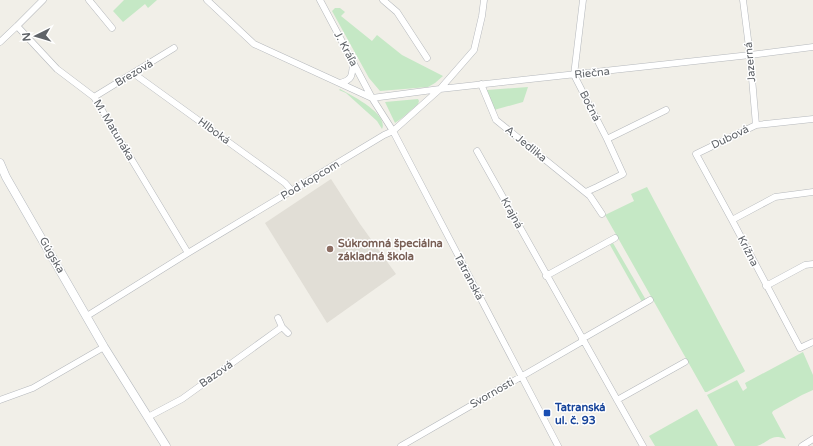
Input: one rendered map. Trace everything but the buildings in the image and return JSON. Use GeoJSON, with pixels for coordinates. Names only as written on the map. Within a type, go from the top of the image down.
{"type":"FeatureCollection","features":[{"type":"Feature","properties":{"kind":"main road","name":"Gúgska"},"geometry":{"type":"LineString","coordinates":[[0,163],[6,177],[104,347],[166,446]]}},
{"type":"Feature","properties":{"kind":"street"},"geometry":{"type":"LineString","coordinates":[[0,42],[43,0]]}},
{"type":"Feature","properties":{"kind":"street"},"geometry":{"type":"LineString","coordinates":[[89,0],[112,28]]}},
{"type":"Feature","properties":{"kind":"street"},"geometry":{"type":"LineString","coordinates":[[207,0],[254,44],[372,98]]}},
{"type":"Feature","properties":{"kind":"street","name":"J. Kráľa"},"geometry":{"type":"LineString","coordinates":[[320,0],[372,98]]}},
{"type":"Feature","properties":{"kind":"street"},"geometry":{"type":"LineString","coordinates":[[383,0],[397,12],[427,58]]}},
{"type":"Feature","properties":{"kind":"street","name":"Pod kopcom"},"geometry":{"type":"LineString","coordinates":[[87,316],[188,253],[393,131],[440,89],[474,50],[484,0]]}},
{"type":"Feature","properties":{"kind":"street"},"geometry":{"type":"LineString","coordinates":[[574,75],[583,0]]}},
{"type":"Feature","properties":{"kind":"street","name":"Jazerná"},"geometry":{"type":"LineString","coordinates":[[744,0],[756,125]]}},
{"type":"Feature","properties":{"kind":"street","name":"M. Matunáka"},"geometry":{"type":"LineString","coordinates":[[17,26],[57,69],[94,97],[188,253]]}},
{"type":"Feature","properties":{"kind":"street","name":"Riečna"},"geometry":{"type":"LineString","coordinates":[[372,98],[481,84],[574,75],[813,47]]}},
{"type":"Feature","properties":{"kind":"street","name":"Brezová"},"geometry":{"type":"LineString","coordinates":[[94,97],[174,48]]}},
{"type":"Feature","properties":{"kind":"street"},"geometry":{"type":"LineString","coordinates":[[340,84],[346,82],[352,76],[353,62]]}},
{"type":"Feature","properties":{"kind":"street","name":"Hlboká"},"geometry":{"type":"LineString","coordinates":[[134,73],[285,183],[292,191]]}},
{"type":"Feature","properties":{"kind":"street","name":"Bočná"},"geometry":{"type":"LineString","coordinates":[[574,75],[623,174],[586,192]]}},
{"type":"Feature","properties":{"kind":"street","name":"A. Jedlika"},"geometry":{"type":"LineString","coordinates":[[481,84],[496,120],[586,192],[602,214]]}},
{"type":"Feature","properties":{"kind":"street","name":"Tatranská"},"geometry":{"type":"LineString","coordinates":[[372,98],[393,131],[558,446]]}},
{"type":"Feature","properties":{"kind":"street"},"geometry":{"type":"LineString","coordinates":[[607,139],[666,110]]}},
{"type":"Feature","properties":{"kind":"street","name":"Dubová"},"geometry":{"type":"LineString","coordinates":[[696,154],[756,125],[813,119]]}},
{"type":"Feature","properties":{"kind":"street","name":"Krajná"},"geometry":{"type":"LineString","coordinates":[[477,151],[643,446]]}},
{"type":"Feature","properties":{"kind":"street","name":"Krížna"},"geometry":{"type":"LineString","coordinates":[[696,154],[800,348],[813,342]]}},
{"type":"Feature","properties":{"kind":"street"},"geometry":{"type":"LineString","coordinates":[[732,220],[775,197],[813,192]]}},
{"type":"Feature","properties":{"kind":"street"},"geometry":{"type":"LineString","coordinates":[[546,276],[615,238]]}},
{"type":"Feature","properties":{"kind":"street"},"geometry":{"type":"LineString","coordinates":[[766,286],[805,265],[813,264]]}},
{"type":"Feature","properties":{"kind":"street"},"geometry":{"type":"LineString","coordinates":[[582,340],[650,300]]}},
{"type":"Feature","properties":{"kind":"street"},"geometry":{"type":"LineString","coordinates":[[278,318],[282,327],[288,333]]}},
{"type":"Feature","properties":{"kind":"street","name":"Bazová"},"geometry":{"type":"LineString","coordinates":[[148,417],[182,399],[282,327]]}},
{"type":"Feature","properties":{"kind":"street","name":"Svornosti"},"geometry":{"type":"LineString","coordinates":[[401,446],[582,340]]}},
{"type":"Feature","properties":{"kind":"street"},"geometry":{"type":"LineString","coordinates":[[0,400],[34,388],[104,347]]}},
{"type":"Feature","properties":{"kind":"street"},"geometry":{"type":"LineString","coordinates":[[617,400],[685,362]]}},
{"type":"Feature","properties":{"kind":"street"},"geometry":{"type":"LineString","coordinates":[[802,446],[813,439]]}},
{"type":"Feature","properties":{"kind":"shaded area","name":"Súkromná špeciálna základná škola"},"geometry":{"type":"Polygon","coordinates":[[[331,179],[360,224],[396,274],[327,323],[265,223],[331,179]]]}},
{"type":"Feature","properties":{"kind":"green space"},"geometry":{"type":"Polygon","coordinates":[[[124,0],[157,0],[148,8],[145,4],[123,22],[113,11],[124,0]]]}},
{"type":"Feature","properties":{"kind":"green space"},"geometry":{"type":"Polygon","coordinates":[[[335,8],[340,8],[345,12],[341,16],[372,41],[377,35],[402,55],[443,76],[428,87],[380,91],[369,78],[332,11],[335,8]]]}},
{"type":"Feature","properties":{"kind":"green space"},"geometry":{"type":"Polygon","coordinates":[[[528,87],[523,102],[494,110],[487,92],[487,90],[528,87]]]}},
{"type":"Feature","properties":{"kind":"green space"},"geometry":{"type":"Polygon","coordinates":[[[340,89],[360,100],[375,111],[383,123],[382,129],[377,121],[346,93],[339,90],[340,89]]]}},
{"type":"Feature","properties":{"kind":"green space"},"geometry":{"type":"Polygon","coordinates":[[[418,99],[418,104],[395,123],[385,102],[418,99]]]}},
{"type":"Feature","properties":{"kind":"green space"},"geometry":{"type":"Polygon","coordinates":[[[647,187],[745,371],[707,392],[705,392],[605,215],[634,201],[631,194],[647,187]]]}},
{"type":"Feature","properties":{"kind":"green space"},"geometry":{"type":"Polygon","coordinates":[[[613,243],[646,300],[642,302],[610,245],[613,243]]]}},
{"type":"Feature","properties":{"kind":"green space"},"geometry":{"type":"Polygon","coordinates":[[[803,352],[813,375],[813,390],[773,411],[772,413],[786,439],[777,437],[757,446],[735,446],[707,395],[737,380],[743,391],[747,388],[745,383],[803,352]]]}},
{"type":"Feature","properties":{"kind":"green space"},"geometry":{"type":"Polygon","coordinates":[[[697,409],[718,446],[655,446],[649,436],[697,409]]]}},
{"type":"Feature","properties":{"kind":"place","name":"Súkromná špeciálna základná škola"},"geometry":{"type":"Point","coordinates":[330,249]}},
{"type":"Feature","properties":{"kind":"place","name":"Tatranská ul. č. 93"},"geometry":{"type":"Point","coordinates":[547,413]}}]}
